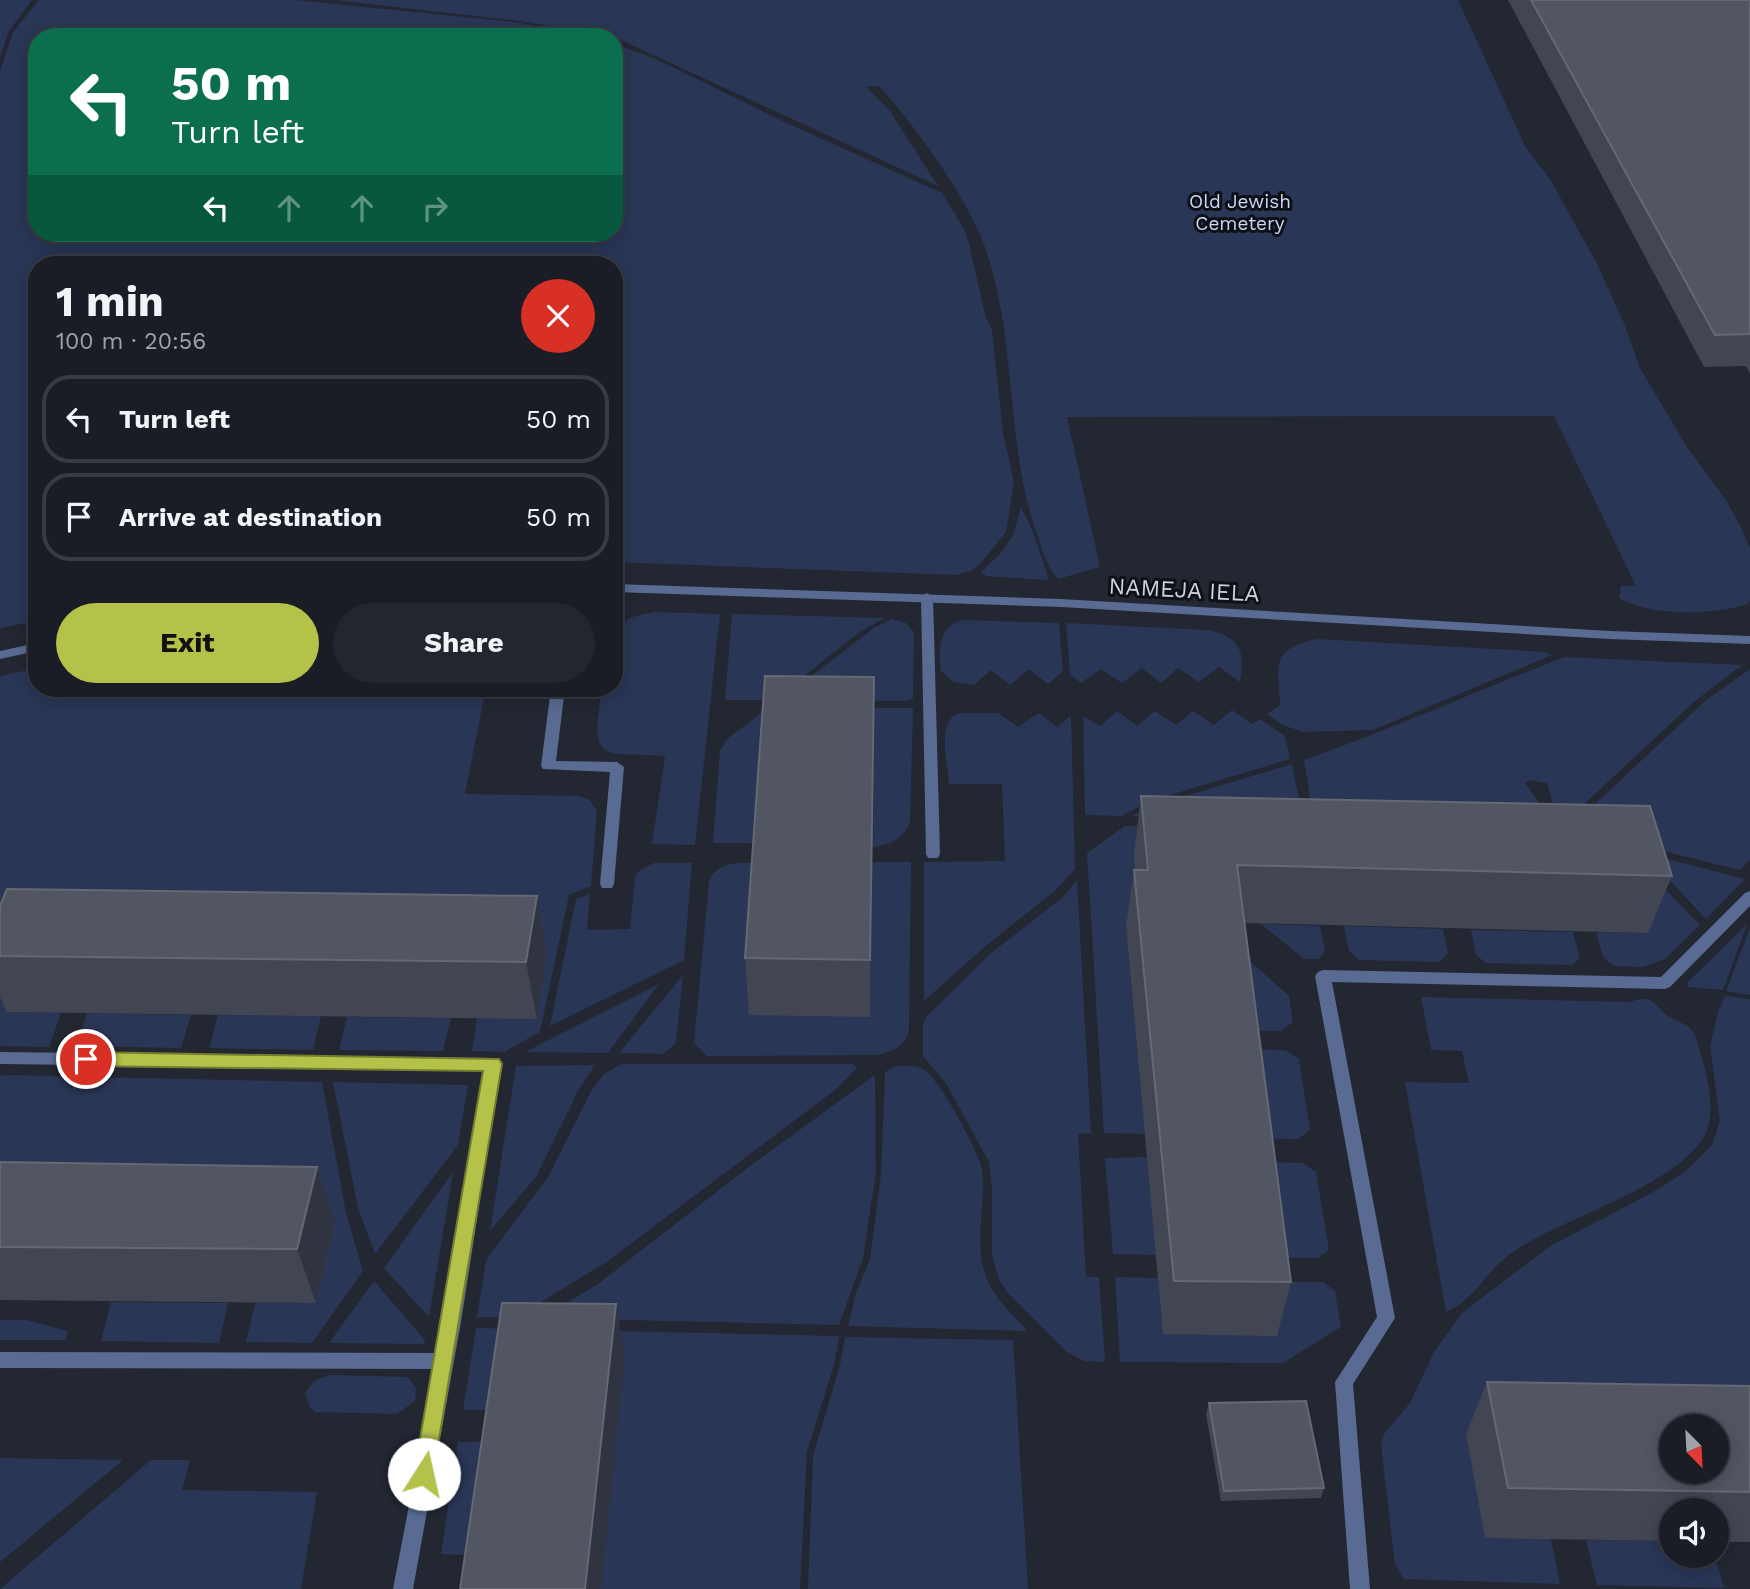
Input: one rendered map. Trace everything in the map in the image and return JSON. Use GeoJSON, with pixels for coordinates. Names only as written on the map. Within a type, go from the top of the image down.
{"type":"FeatureCollection","features":[{"type":"Feature","properties":{"kind":"street","name":"NAMEJA IELA"},"geometry":{"type":"LineString","coordinates":[[623,589],[927,597],[1611,635],[1750,640]]}},
{"type":"Feature","properties":{"kind":"street"},"geometry":{"type":"LineString","coordinates":[[927,597],[933,854]]}},
{"type":"Feature","properties":{"kind":"street"},"geometry":{"type":"LineString","coordinates":[[0,655],[28,649]]}},
{"type":"Feature","properties":{"kind":"street"},"geometry":{"type":"LineString","coordinates":[[557,697],[548,766],[617,767],[607,884]]}},
{"type":"Feature","properties":{"kind":"street"},"geometry":{"type":"LineString","coordinates":[[1360,1589],[1344,1382],[1386,1318],[1323,976],[1665,983],[1750,897]]}},
{"type":"Feature","properties":{"kind":"street"},"geometry":{"type":"LineString","coordinates":[[0,1058],[493,1064],[445,1361],[403,1589]]}},
{"type":"Feature","properties":{"kind":"street"},"geometry":{"type":"LineString","coordinates":[[0,1360],[445,1361]]}},
{"type":"Feature","properties":{"kind":"green space"},"geometry":{"type":"Polygon","coordinates":[[[0,0],[32,0],[9,31],[0,57],[0,0]]]}},
{"type":"Feature","properties":{"kind":"green space"},"geometry":{"type":"Polygon","coordinates":[[[39,0],[295,0],[515,22],[547,28],[28,28],[28,242],[623,242],[623,46],[658,60],[778,119],[942,193],[964,229],[985,315],[992,330],[1003,433],[1014,482],[1006,532],[980,564],[971,571],[956,575],[623,562],[623,256],[28,256],[28,623],[0,628],[0,71],[13,32],[39,0]]]}},
{"type":"Feature","properties":{"kind":"green space","name":"Old Jewish Cemetery"},"geometry":{"type":"Polygon","coordinates":[[[335,0],[1458,0],[1526,148],[1550,179],[1596,262],[1624,323],[1640,368],[1687,447],[1726,500],[1740,526],[1750,548],[1750,600],[1748,604],[1734,608],[1682,612],[1648,608],[1619,598],[1621,586],[1636,586],[1554,416],[1067,417],[1100,567],[1058,579],[1045,557],[1026,497],[1019,462],[1003,320],[986,250],[967,208],[940,164],[879,86],[866,87],[890,111],[938,186],[623,41],[623,28],[561,28],[335,0]]]}},
{"type":"Feature","properties":{"kind":"green space"},"geometry":{"type":"Polygon","coordinates":[[[1021,507],[1032,529],[1049,579],[986,576],[981,572],[1000,554],[1013,535],[1021,507]]]}},
{"type":"Feature","properties":{"kind":"green space"},"geometry":{"type":"Polygon","coordinates":[[[654,612],[720,614],[695,845],[652,844],[665,756],[612,753],[604,749],[599,741],[601,697],[623,697],[623,622],[654,612]]]}},
{"type":"Feature","properties":{"kind":"green space"},"geometry":{"type":"Polygon","coordinates":[[[732,614],[885,618],[861,631],[789,688],[765,700],[725,700],[732,614]]]}},
{"type":"Feature","properties":{"kind":"green space"},"geometry":{"type":"Polygon","coordinates":[[[892,619],[906,623],[914,632],[913,698],[906,701],[780,700],[874,628],[892,619]]]}},
{"type":"Feature","properties":{"kind":"green space"},"geometry":{"type":"Polygon","coordinates":[[[963,620],[1059,623],[1063,671],[1048,684],[1029,669],[1010,685],[991,670],[974,685],[953,682],[941,671],[940,647],[949,627],[963,620]]]}},
{"type":"Feature","properties":{"kind":"green space"},"geometry":{"type":"Polygon","coordinates":[[[1066,623],[1209,630],[1220,633],[1234,642],[1241,654],[1240,682],[1219,667],[1199,682],[1178,668],[1161,683],[1142,668],[1122,683],[1101,669],[1081,683],[1070,674],[1066,623]]]}},
{"type":"Feature","properties":{"kind":"green space"},"geometry":{"type":"Polygon","coordinates":[[[1317,639],[1546,652],[1552,655],[1373,730],[1304,732],[1282,725],[1267,714],[1280,705],[1278,669],[1284,654],[1302,643],[1317,639]]]}},
{"type":"Feature","properties":{"kind":"green space"},"geometry":{"type":"Polygon","coordinates":[[[1564,657],[1742,665],[1695,701],[1569,818],[1558,822],[1547,783],[1529,780],[1525,783],[1546,812],[1313,817],[1304,760],[1564,657]]]}},
{"type":"Feature","properties":{"kind":"green space"},"geometry":{"type":"Polygon","coordinates":[[[1750,669],[1750,860],[1740,870],[1659,850],[1578,820],[1705,701],[1750,669]]]}},
{"type":"Feature","properties":{"kind":"green space"},"geometry":{"type":"Polygon","coordinates":[[[28,670],[28,697],[484,697],[465,794],[580,796],[589,800],[597,810],[591,886],[569,895],[540,1032],[504,1052],[472,1051],[477,1018],[7,1012],[61,1013],[49,1047],[0,1046],[0,676],[28,670]]]}},
{"type":"Feature","properties":{"kind":"green space"},"geometry":{"type":"Polygon","coordinates":[[[768,708],[913,708],[910,821],[901,836],[873,847],[874,735],[761,843],[713,843],[720,751],[727,739],[768,708]]]}},
{"type":"Feature","properties":{"kind":"green space"},"geometry":{"type":"Polygon","coordinates":[[[1232,710],[1252,724],[1260,719],[1285,736],[1290,759],[1150,801],[1121,816],[1085,815],[1083,716],[1100,726],[1117,711],[1137,726],[1155,711],[1176,725],[1193,711],[1214,725],[1232,710]]]}},
{"type":"Feature","properties":{"kind":"green space"},"geometry":{"type":"Polygon","coordinates":[[[961,713],[998,713],[1018,727],[1039,713],[1057,727],[1071,716],[1075,869],[1056,890],[988,944],[924,1001],[924,862],[1005,861],[1002,784],[949,784],[946,732],[948,723],[961,713]]]}},
{"type":"Feature","properties":{"kind":"green space"},"geometry":{"type":"Polygon","coordinates":[[[1292,764],[1303,819],[1131,816],[1152,806],[1292,764]]]}},
{"type":"Feature","properties":{"kind":"green space"},"geometry":{"type":"Polygon","coordinates":[[[1125,826],[1195,826],[1140,927],[1126,928],[1145,1134],[1104,1133],[1087,853],[1125,826]]]}},
{"type":"Feature","properties":{"kind":"green space"},"geometry":{"type":"Polygon","coordinates":[[[1581,836],[1626,849],[1700,925],[1665,959],[1643,967],[1614,966],[1603,957],[1596,932],[1648,933],[1581,836]]]}},
{"type":"Feature","properties":{"kind":"green space"},"geometry":{"type":"Polygon","coordinates":[[[1644,853],[1745,879],[1706,919],[1644,853]]]}},
{"type":"Feature","properties":{"kind":"green space"},"geometry":{"type":"Polygon","coordinates":[[[872,862],[911,862],[909,1030],[901,1045],[876,1055],[707,1056],[694,1043],[709,881],[713,874],[730,864],[760,863],[869,1017],[872,862]]]}},
{"type":"Feature","properties":{"kind":"green space"},"geometry":{"type":"Polygon","coordinates":[[[654,863],[692,863],[684,960],[550,1026],[576,899],[590,894],[587,930],[630,929],[635,877],[639,871],[654,863]]]}},
{"type":"Feature","properties":{"kind":"green space"},"geometry":{"type":"Polygon","coordinates":[[[1077,880],[1091,1133],[1078,1134],[1086,1277],[1099,1277],[1105,1362],[1084,1361],[1067,1352],[1008,1293],[999,1280],[992,1255],[989,1162],[946,1083],[923,1056],[923,1024],[927,1016],[990,954],[1063,897],[1077,880]]]}},
{"type":"Feature","properties":{"kind":"green space"},"geometry":{"type":"Polygon","coordinates":[[[1261,924],[1320,926],[1325,951],[1319,959],[1304,959],[1261,924]]]}},
{"type":"Feature","properties":{"kind":"green space"},"geometry":{"type":"Polygon","coordinates":[[[1747,924],[1723,990],[1688,987],[1688,982],[1747,924]]]}},
{"type":"Feature","properties":{"kind":"green space"},"geometry":{"type":"Polygon","coordinates":[[[1344,926],[1443,929],[1448,953],[1440,962],[1359,960],[1349,951],[1344,926]]]}},
{"type":"Feature","properties":{"kind":"green space"},"geometry":{"type":"Polygon","coordinates":[[[1750,928],[1750,995],[1726,991],[1750,928]]]}},
{"type":"Feature","properties":{"kind":"green space"},"geometry":{"type":"Polygon","coordinates":[[[1471,930],[1573,932],[1580,958],[1572,965],[1486,963],[1476,955],[1471,930]]]}},
{"type":"Feature","properties":{"kind":"green space"},"geometry":{"type":"Polygon","coordinates":[[[1229,942],[1289,996],[1293,1022],[1281,1031],[1240,1031],[1229,942]]]}},
{"type":"Feature","properties":{"kind":"green space"},"geometry":{"type":"Polygon","coordinates":[[[683,975],[676,1043],[663,1054],[619,1053],[683,975]]]}},
{"type":"Feature","properties":{"kind":"green space"},"geometry":{"type":"Polygon","coordinates":[[[659,984],[608,1053],[525,1052],[659,984]]]}},
{"type":"Feature","properties":{"kind":"green space"},"geometry":{"type":"Polygon","coordinates":[[[1725,996],[1750,999],[1750,1438],[1729,1430],[1729,1414],[1659,1414],[1659,1437],[1551,1539],[1560,1584],[1404,1579],[1395,1565],[1381,1445],[1384,1434],[1410,1403],[1434,1352],[1462,1313],[1550,1246],[1648,1195],[1685,1172],[1712,1145],[1720,1121],[1710,1046],[1718,1012],[1725,996]]]}},
{"type":"Feature","properties":{"kind":"green space"},"geometry":{"type":"Polygon","coordinates":[[[1421,997],[1630,1002],[1646,999],[1688,1027],[1695,1035],[1710,1103],[1709,1124],[1700,1143],[1682,1161],[1632,1193],[1517,1249],[1463,1301],[1446,1312],[1405,1082],[1469,1083],[1462,1051],[1431,1050],[1421,997]]]}},
{"type":"Feature","properties":{"kind":"green space"},"geometry":{"type":"Polygon","coordinates":[[[87,1013],[191,1015],[181,1048],[76,1046],[87,1013]]]}},
{"type":"Feature","properties":{"kind":"green space"},"geometry":{"type":"Polygon","coordinates":[[[218,1015],[321,1016],[313,1050],[209,1048],[218,1015]]]}},
{"type":"Feature","properties":{"kind":"green space"},"geometry":{"type":"Polygon","coordinates":[[[347,1017],[451,1018],[443,1051],[339,1050],[347,1017]]]}},
{"type":"Feature","properties":{"kind":"green space"},"geometry":{"type":"Polygon","coordinates":[[[1242,1049],[1285,1050],[1299,1059],[1310,1130],[1298,1139],[1253,1138],[1242,1049]]]}},
{"type":"Feature","properties":{"kind":"green space"},"geometry":{"type":"Polygon","coordinates":[[[621,1064],[853,1064],[857,1068],[835,1090],[605,1263],[516,1317],[477,1317],[486,1260],[548,1177],[591,1091],[604,1074],[621,1064]]]}},
{"type":"Feature","properties":{"kind":"green space"},"geometry":{"type":"Polygon","coordinates":[[[595,1065],[578,1091],[536,1177],[490,1231],[516,1066],[595,1065]]]}},
{"type":"Feature","properties":{"kind":"green space"},"geometry":{"type":"Polygon","coordinates":[[[897,1066],[917,1067],[930,1075],[957,1115],[974,1147],[982,1169],[980,1246],[984,1271],[997,1296],[1028,1331],[848,1326],[856,1293],[870,1259],[881,1175],[885,1072],[897,1066]]]}},
{"type":"Feature","properties":{"kind":"green space"},"geometry":{"type":"Polygon","coordinates":[[[875,1075],[876,1173],[863,1258],[839,1325],[541,1318],[598,1284],[750,1166],[875,1075]]]}},
{"type":"Feature","properties":{"kind":"green space"},"geometry":{"type":"Polygon","coordinates":[[[0,1076],[322,1082],[346,1213],[363,1271],[312,1343],[246,1342],[255,1303],[316,1303],[0,1216],[0,1076]]]}},
{"type":"Feature","properties":{"kind":"green space"},"geometry":{"type":"Polygon","coordinates":[[[333,1082],[468,1085],[458,1145],[375,1254],[358,1208],[333,1082]]]}},
{"type":"Feature","properties":{"kind":"green space"},"geometry":{"type":"Polygon","coordinates":[[[1147,1157],[1157,1255],[1113,1254],[1105,1158],[1147,1157]]]}},
{"type":"Feature","properties":{"kind":"green space"},"geometry":{"type":"Polygon","coordinates":[[[1255,1161],[1303,1163],[1316,1172],[1329,1250],[1318,1258],[1267,1258],[1255,1161]]]}},
{"type":"Feature","properties":{"kind":"green space"},"geometry":{"type":"Polygon","coordinates":[[[453,1172],[429,1317],[384,1268],[453,1172]]]}},
{"type":"Feature","properties":{"kind":"green space"},"geometry":{"type":"Polygon","coordinates":[[[1115,1277],[1158,1278],[1163,1334],[1270,1282],[1323,1282],[1335,1291],[1341,1327],[1283,1363],[1120,1362],[1115,1277]]]}},
{"type":"Feature","properties":{"kind":"green space"},"geometry":{"type":"Polygon","coordinates":[[[374,1281],[425,1340],[424,1344],[329,1343],[374,1281]]]}},
{"type":"Feature","properties":{"kind":"green space"},"geometry":{"type":"Polygon","coordinates":[[[111,1302],[228,1303],[219,1343],[101,1341],[111,1302]]]}},
{"type":"Feature","properties":{"kind":"green space"},"geometry":{"type":"Polygon","coordinates":[[[0,1320],[26,1320],[68,1331],[66,1340],[0,1340],[0,1320]]]}},
{"type":"Feature","properties":{"kind":"green space"},"geometry":{"type":"Polygon","coordinates":[[[476,1328],[839,1336],[835,1361],[807,1452],[800,1589],[601,1589],[508,1410],[463,1410],[476,1328]]]}},
{"type":"Feature","properties":{"kind":"green space"},"geometry":{"type":"Polygon","coordinates":[[[845,1337],[1013,1340],[1028,1589],[808,1589],[813,1456],[840,1365],[845,1337]]]}},
{"type":"Feature","properties":{"kind":"green space"},"geometry":{"type":"Polygon","coordinates":[[[330,1375],[408,1377],[416,1388],[415,1401],[397,1414],[315,1412],[309,1406],[305,1393],[314,1381],[330,1375]]]}},
{"type":"Feature","properties":{"kind":"green space"},"geometry":{"type":"Polygon","coordinates":[[[458,1442],[503,1442],[487,1556],[441,1554],[458,1442]]]}},
{"type":"Feature","properties":{"kind":"green space"},"geometry":{"type":"Polygon","coordinates":[[[0,1458],[123,1460],[0,1562],[0,1458]]]}},
{"type":"Feature","properties":{"kind":"green space"},"geometry":{"type":"Polygon","coordinates":[[[151,1460],[190,1460],[182,1490],[317,1492],[301,1589],[0,1589],[151,1460]]]}},
{"type":"Feature","properties":{"kind":"green space"},"geometry":{"type":"Polygon","coordinates":[[[1586,1540],[1659,1541],[1659,1568],[1718,1568],[1724,1588],[1597,1585],[1586,1540]]]}},
{"type":"Feature","properties":{"kind":"building"},"geometry":{"type":"Polygon","coordinates":[[[1531,0],[1750,0],[1750,334],[1715,335],[1531,0]]]}},
{"type":"Feature","properties":{"kind":"building"},"geometry":{"type":"Polygon","coordinates":[[[765,676],[874,677],[870,960],[745,958],[765,676]]]}},
{"type":"Feature","properties":{"kind":"building"},"geometry":{"type":"Polygon","coordinates":[[[1141,796],[1650,806],[1672,876],[1237,865],[1291,1282],[1174,1281],[1134,870],[1148,870],[1141,796]]]}},
{"type":"Feature","properties":{"kind":"building"},"geometry":{"type":"Polygon","coordinates":[[[7,889],[537,896],[526,962],[0,956],[0,906],[7,889]]]}},
{"type":"Feature","properties":{"kind":"building"},"geometry":{"type":"Polygon","coordinates":[[[0,1162],[317,1167],[297,1249],[0,1247],[0,1162]]]}},
{"type":"Feature","properties":{"kind":"building"},"geometry":{"type":"Polygon","coordinates":[[[502,1303],[616,1304],[585,1589],[460,1589],[502,1303]]]}},
{"type":"Feature","properties":{"kind":"building"},"geometry":{"type":"Polygon","coordinates":[[[1487,1382],[1750,1386],[1750,1492],[1508,1488],[1487,1382]]]}},
{"type":"Feature","properties":{"kind":"building"},"geometry":{"type":"Polygon","coordinates":[[[1306,1401],[1324,1488],[1224,1491],[1209,1403],[1306,1401]]]}},
{"type":"Feature","properties":{"kind":"route"},"geometry":{"type":"LineString","coordinates":[[86,1059],[493,1064],[452,1322],[424,1474]]}}]}
